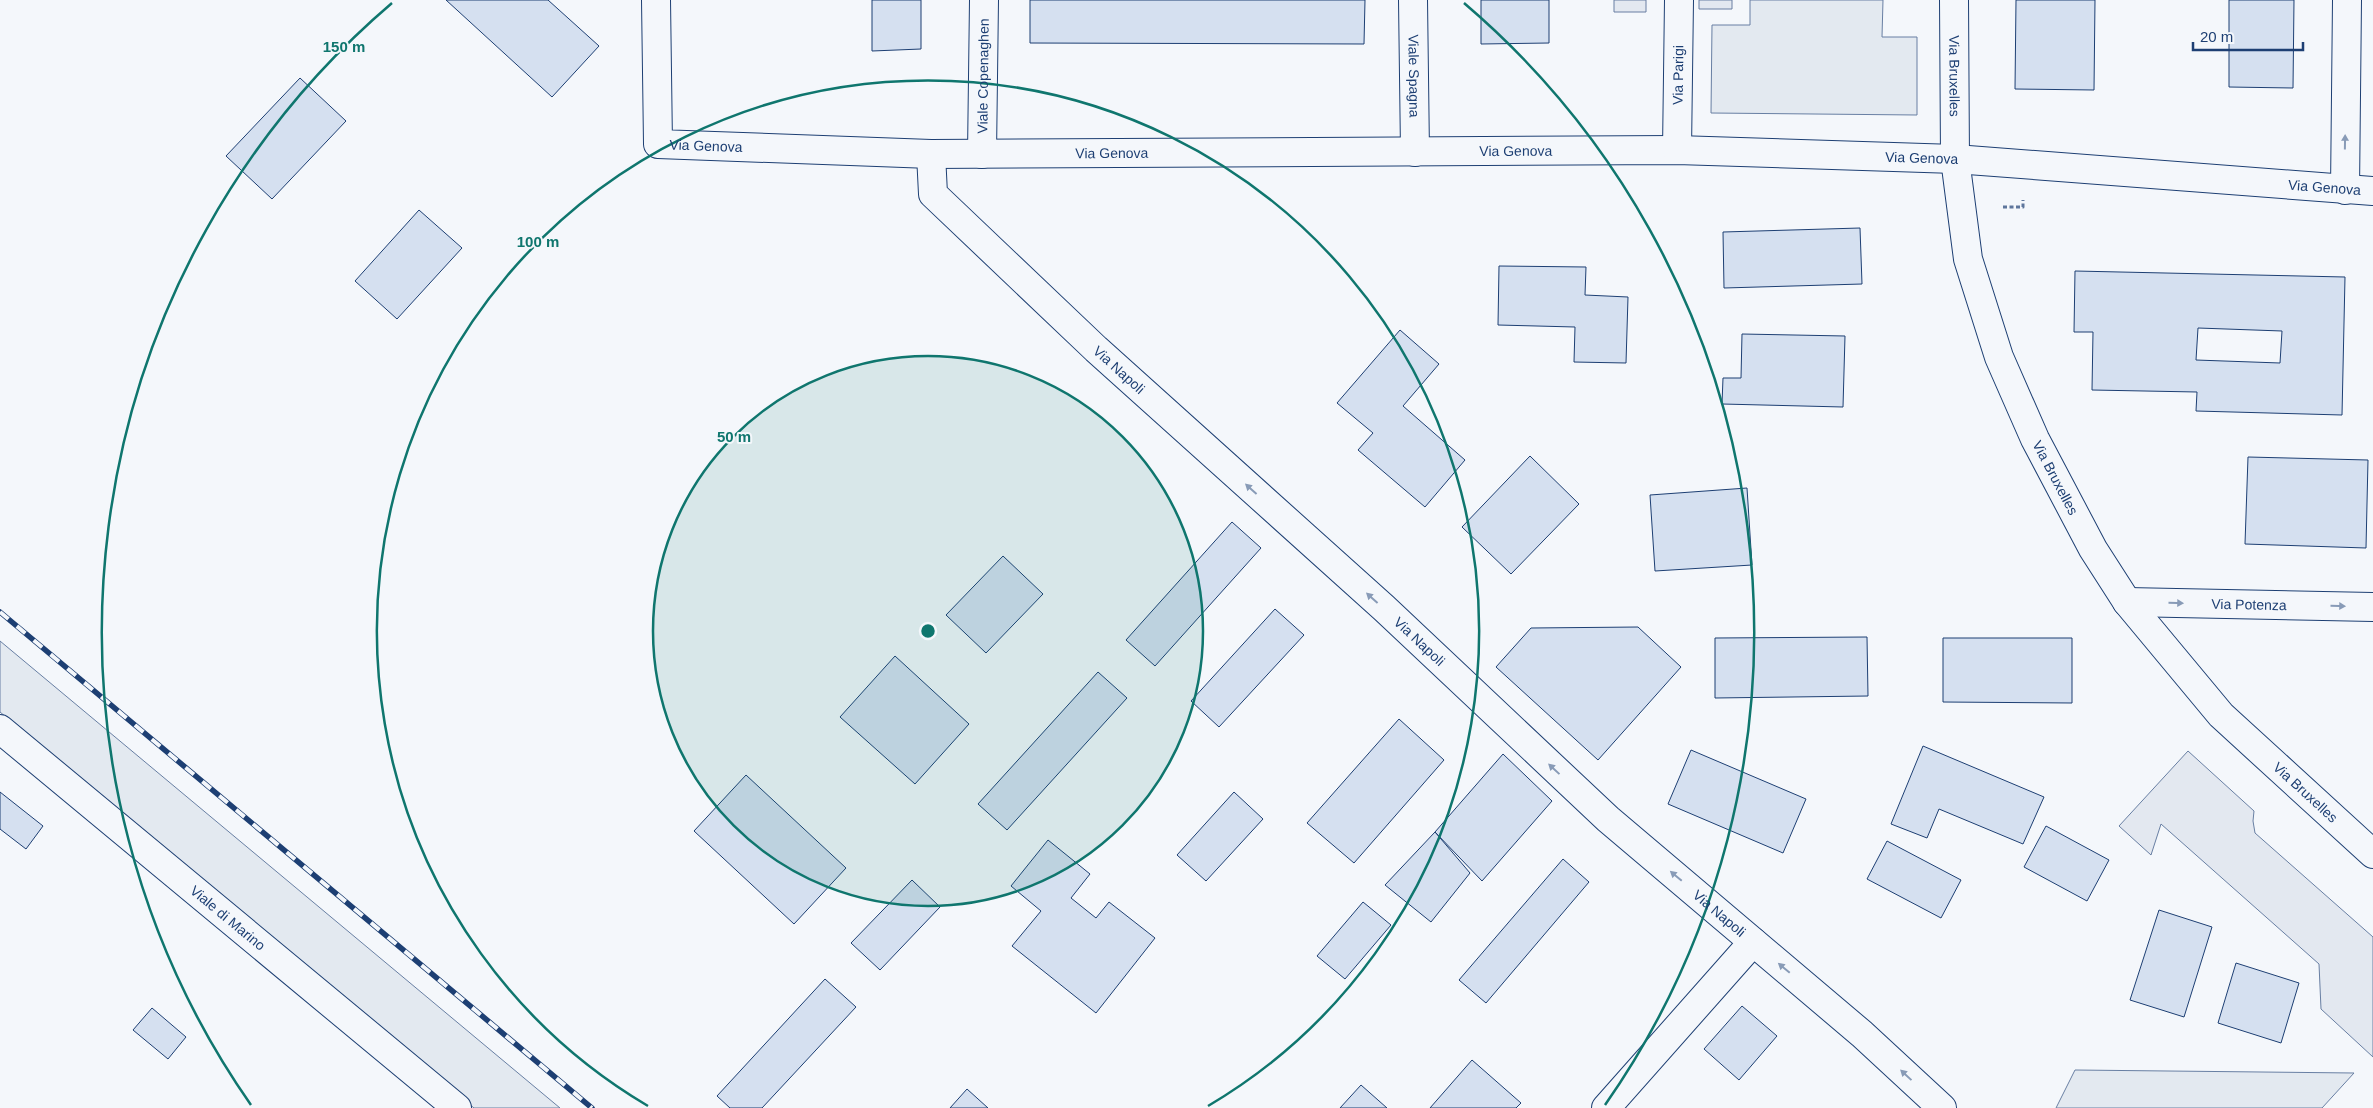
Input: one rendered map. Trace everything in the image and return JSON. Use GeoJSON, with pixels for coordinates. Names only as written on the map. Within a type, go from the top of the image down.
{"type":"FeatureCollection","features":[{"type":"Feature","properties":{"kind":"street","name":"Via Genova"},"geometry":{"type":"LineString","coordinates":[[656,0],[658,144],[932,154],[1677,150],[1954,159],[2373,191]]}},
{"type":"Feature","properties":{"kind":"street","name":"Viale Copenaghen"},"geometry":{"type":"LineString","coordinates":[[982,154],[984,0]]}},
{"type":"Feature","properties":{"kind":"street","name":"Viale Spagna"},"geometry":{"type":"LineString","coordinates":[[1413,0],[1415,152]]}},
{"type":"Feature","properties":{"kind":"street","name":"Via Parigi"},"geometry":{"type":"LineString","coordinates":[[1677,150],[1679,0]]}},
{"type":"Feature","properties":{"kind":"street","name":"Via Bruxelles"},"geometry":{"type":"LineString","coordinates":[[1954,0],[1954,159],[1968,259],[1999,356],[2035,439],[2092,549],[2127,602],[2221,715],[2373,854]]}},
{"type":"Feature","properties":{"kind":"street"},"geometry":{"type":"LineString","coordinates":[[2345,190],[2347,0]]}},
{"type":"Feature","properties":{"kind":"street","name":"Via Napoli"},"geometry":{"type":"LineString","coordinates":[[932,154],[933,194],[1096,348],[1384,608],[1608,819],[1862,1034],[1942,1108]]}},
{"type":"Feature","properties":{"kind":"street","name":"Via Potenza"},"geometry":{"type":"LineString","coordinates":[[2127,602],[2373,607]]}},
{"type":"Feature","properties":{"kind":"street","name":"Viale di Marino"},"geometry":{"type":"LineString","coordinates":[[0,729],[457,1108]]}},
{"type":"Feature","properties":{"kind":"street"},"geometry":{"type":"LineString","coordinates":[[1606,1108],[1753,942]]}},
{"type":"Feature","properties":{"kind":"path"},"geometry":{"type":"LineString","coordinates":[[2003,207],[2023,207],[2023,200]]}},
{"type":"Feature","properties":{"kind":"shaded area"},"geometry":{"type":"Polygon","coordinates":[[[1614,0],[1646,0],[1646,12],[1614,12],[1614,0]]]}},
{"type":"Feature","properties":{"kind":"shaded area"},"geometry":{"type":"Polygon","coordinates":[[[1699,0],[1732,0],[1732,9],[1699,9],[1699,0]]]}},
{"type":"Feature","properties":{"kind":"shaded area"},"geometry":{"type":"Polygon","coordinates":[[[1750,0],[1883,0],[1882,37],[1917,37],[1917,115],[1711,113],[1712,25],[1750,25],[1750,0]]]}},
{"type":"Feature","properties":{"kind":"shaded area"},"geometry":{"type":"Polygon","coordinates":[[[0,641],[560,1108],[474,1108],[0,712],[0,641]]]}},
{"type":"Feature","properties":{"kind":"shaded area"},"geometry":{"type":"Polygon","coordinates":[[[2188,751],[2254,811],[2255,833],[2373,937],[2373,1057],[2321,1009],[2319,964],[2161,824],[2151,855],[2119,826],[2188,751]]]}},
{"type":"Feature","properties":{"kind":"shaded area"},"geometry":{"type":"Polygon","coordinates":[[[2075,1070],[2354,1073],[2322,1108],[2056,1108],[2075,1070]]]}},
{"type":"Feature","properties":{"kind":"building"},"geometry":{"type":"Polygon","coordinates":[[[446,0],[548,0],[599,46],[552,97],[446,0]]]}},
{"type":"Feature","properties":{"kind":"building"},"geometry":{"type":"Polygon","coordinates":[[[872,0],[921,0],[921,49],[872,51],[872,0]]]}},
{"type":"Feature","properties":{"kind":"building"},"geometry":{"type":"Polygon","coordinates":[[[1030,0],[1365,0],[1364,44],[1030,43],[1030,0]]]}},
{"type":"Feature","properties":{"kind":"building"},"geometry":{"type":"Polygon","coordinates":[[[1481,0],[1549,0],[1549,43],[1481,44],[1481,0]]]}},
{"type":"Feature","properties":{"kind":"building"},"geometry":{"type":"Polygon","coordinates":[[[2016,0],[2095,0],[2094,90],[2015,89],[2016,0]]]}},
{"type":"Feature","properties":{"kind":"building"},"geometry":{"type":"Polygon","coordinates":[[[2229,0],[2294,0],[2293,88],[2229,87],[2229,0]]]}},
{"type":"Feature","properties":{"kind":"building"},"geometry":{"type":"Polygon","coordinates":[[[300,78],[346,121],[272,199],[226,156],[300,78]]]}},
{"type":"Feature","properties":{"kind":"building"},"geometry":{"type":"Polygon","coordinates":[[[419,210],[462,248],[397,319],[355,281],[419,210]]]}},
{"type":"Feature","properties":{"kind":"building"},"geometry":{"type":"Polygon","coordinates":[[[1860,228],[1862,284],[1724,288],[1723,232],[1860,228]]]}},
{"type":"Feature","properties":{"kind":"building"},"geometry":{"type":"Polygon","coordinates":[[[1499,266],[1586,267],[1585,295],[1628,297],[1626,363],[1574,362],[1575,327],[1498,325],[1499,266]]]}},
{"type":"Feature","properties":{"kind":"building"},"geometry":{"type":"Polygon","coordinates":[[[2075,271],[2345,277],[2342,415],[2196,411],[2197,392],[2092,390],[2093,332],[2074,332],[2075,271]],[[2198,328],[2196,360],[2280,363],[2282,331],[2198,328]]]}},
{"type":"Feature","properties":{"kind":"building"},"geometry":{"type":"Polygon","coordinates":[[[1400,330],[1439,364],[1403,406],[1465,460],[1425,507],[1358,450],[1373,433],[1337,403],[1400,330]]]}},
{"type":"Feature","properties":{"kind":"building"},"geometry":{"type":"Polygon","coordinates":[[[1742,334],[1845,336],[1843,407],[1722,404],[1723,378],[1741,378],[1742,334]]]}},
{"type":"Feature","properties":{"kind":"building"},"geometry":{"type":"Polygon","coordinates":[[[1530,456],[1579,504],[1511,574],[1462,527],[1530,456]]]}},
{"type":"Feature","properties":{"kind":"building"},"geometry":{"type":"Polygon","coordinates":[[[2248,457],[2368,460],[2366,548],[2245,544],[2248,457]]]}},
{"type":"Feature","properties":{"kind":"building"},"geometry":{"type":"Polygon","coordinates":[[[1747,488],[1752,565],[1655,571],[1650,495],[1747,488]]]}},
{"type":"Feature","properties":{"kind":"building"},"geometry":{"type":"Polygon","coordinates":[[[1232,522],[1261,548],[1155,666],[1126,640],[1232,522]]]}},
{"type":"Feature","properties":{"kind":"building"},"geometry":{"type":"Polygon","coordinates":[[[1003,556],[1043,594],[986,653],[946,615],[1003,556]]]}},
{"type":"Feature","properties":{"kind":"building"},"geometry":{"type":"Polygon","coordinates":[[[1275,609],[1304,635],[1219,727],[1191,701],[1275,609]]]}},
{"type":"Feature","properties":{"kind":"building"},"geometry":{"type":"Polygon","coordinates":[[[1638,627],[1681,667],[1598,760],[1496,667],[1531,628],[1638,627]]]}},
{"type":"Feature","properties":{"kind":"building"},"geometry":{"type":"Polygon","coordinates":[[[1867,637],[1868,696],[1715,698],[1715,638],[1867,637]]]}},
{"type":"Feature","properties":{"kind":"building"},"geometry":{"type":"Polygon","coordinates":[[[1943,638],[2072,638],[2072,703],[1943,702],[1943,638]]]}},
{"type":"Feature","properties":{"kind":"building"},"geometry":{"type":"Polygon","coordinates":[[[895,656],[969,724],[915,784],[840,717],[895,656]]]}},
{"type":"Feature","properties":{"kind":"building"},"geometry":{"type":"Polygon","coordinates":[[[1098,672],[1127,698],[1007,830],[978,804],[1098,672]]]}},
{"type":"Feature","properties":{"kind":"building"},"geometry":{"type":"Polygon","coordinates":[[[1399,719],[1444,760],[1354,863],[1307,823],[1399,719]]]}},
{"type":"Feature","properties":{"kind":"building"},"geometry":{"type":"Polygon","coordinates":[[[1923,746],[2044,797],[2023,844],[1939,809],[1927,838],[1891,824],[1923,746]]]}},
{"type":"Feature","properties":{"kind":"building"},"geometry":{"type":"Polygon","coordinates":[[[1691,750],[1806,799],[1783,853],[1668,804],[1691,750]]]}},
{"type":"Feature","properties":{"kind":"building"},"geometry":{"type":"Polygon","coordinates":[[[1503,754],[1552,801],[1482,881],[1435,832],[1503,754]]]}},
{"type":"Feature","properties":{"kind":"building"},"geometry":{"type":"Polygon","coordinates":[[[746,775],[846,868],[794,924],[694,831],[746,775]]]}},
{"type":"Feature","properties":{"kind":"building"},"geometry":{"type":"Polygon","coordinates":[[[0,792],[43,826],[26,849],[0,829],[0,792]]]}},
{"type":"Feature","properties":{"kind":"building"},"geometry":{"type":"Polygon","coordinates":[[[1234,792],[1263,819],[1206,881],[1177,855],[1234,792]]]}},
{"type":"Feature","properties":{"kind":"building"},"geometry":{"type":"Polygon","coordinates":[[[2046,826],[2109,860],[2087,901],[2024,867],[2046,826]]]}},
{"type":"Feature","properties":{"kind":"building"},"geometry":{"type":"Polygon","coordinates":[[[1435,832],[1470,873],[1431,922],[1385,885],[1435,832]]]}},
{"type":"Feature","properties":{"kind":"building"},"geometry":{"type":"Polygon","coordinates":[[[1048,840],[1090,874],[1071,898],[1096,918],[1109,902],[1155,938],[1096,1013],[1012,946],[1041,911],[1011,886],[1048,840]]]}},
{"type":"Feature","properties":{"kind":"building"},"geometry":{"type":"Polygon","coordinates":[[[1887,841],[1961,880],[1941,918],[1867,879],[1887,841]]]}},
{"type":"Feature","properties":{"kind":"building"},"geometry":{"type":"Polygon","coordinates":[[[1563,859],[1589,882],[1486,1003],[1459,980],[1563,859]]]}},
{"type":"Feature","properties":{"kind":"building"},"geometry":{"type":"Polygon","coordinates":[[[912,880],[940,907],[880,970],[851,943],[912,880]]]}},
{"type":"Feature","properties":{"kind":"building"},"geometry":{"type":"Polygon","coordinates":[[[1363,902],[1391,925],[1345,979],[1317,956],[1363,902]]]}},
{"type":"Feature","properties":{"kind":"building"},"geometry":{"type":"Polygon","coordinates":[[[2159,910],[2212,927],[2184,1017],[2130,1000],[2159,910]]]}},
{"type":"Feature","properties":{"kind":"building"},"geometry":{"type":"Polygon","coordinates":[[[2236,963],[2299,983],[2281,1043],[2218,1023],[2236,963]]]}},
{"type":"Feature","properties":{"kind":"building"},"geometry":{"type":"Polygon","coordinates":[[[825,979],[856,1007],[762,1108],[730,1108],[717,1096],[825,979]]]}},
{"type":"Feature","properties":{"kind":"building"},"geometry":{"type":"Polygon","coordinates":[[[1742,1006],[1777,1036],[1739,1080],[1704,1049],[1742,1006]]]}},
{"type":"Feature","properties":{"kind":"building"},"geometry":{"type":"Polygon","coordinates":[[[152,1008],[186,1037],[168,1059],[133,1030],[152,1008]]]}},
{"type":"Feature","properties":{"kind":"building"},"geometry":{"type":"Polygon","coordinates":[[[1472,1060],[1521,1103],[1516,1108],[1430,1108],[1472,1060]]]}},
{"type":"Feature","properties":{"kind":"building"},"geometry":{"type":"Polygon","coordinates":[[[1361,1085],[1387,1108],[1340,1108],[1361,1085]]]}},
{"type":"Feature","properties":{"kind":"building"},"geometry":{"type":"Polygon","coordinates":[[[967,1089],[988,1108],[950,1108],[967,1089]]]}},
{"type":"Feature","properties":{"kind":"railway"},"geometry":{"type":"LineString","coordinates":[[0,612],[592,1108]]}}]}
